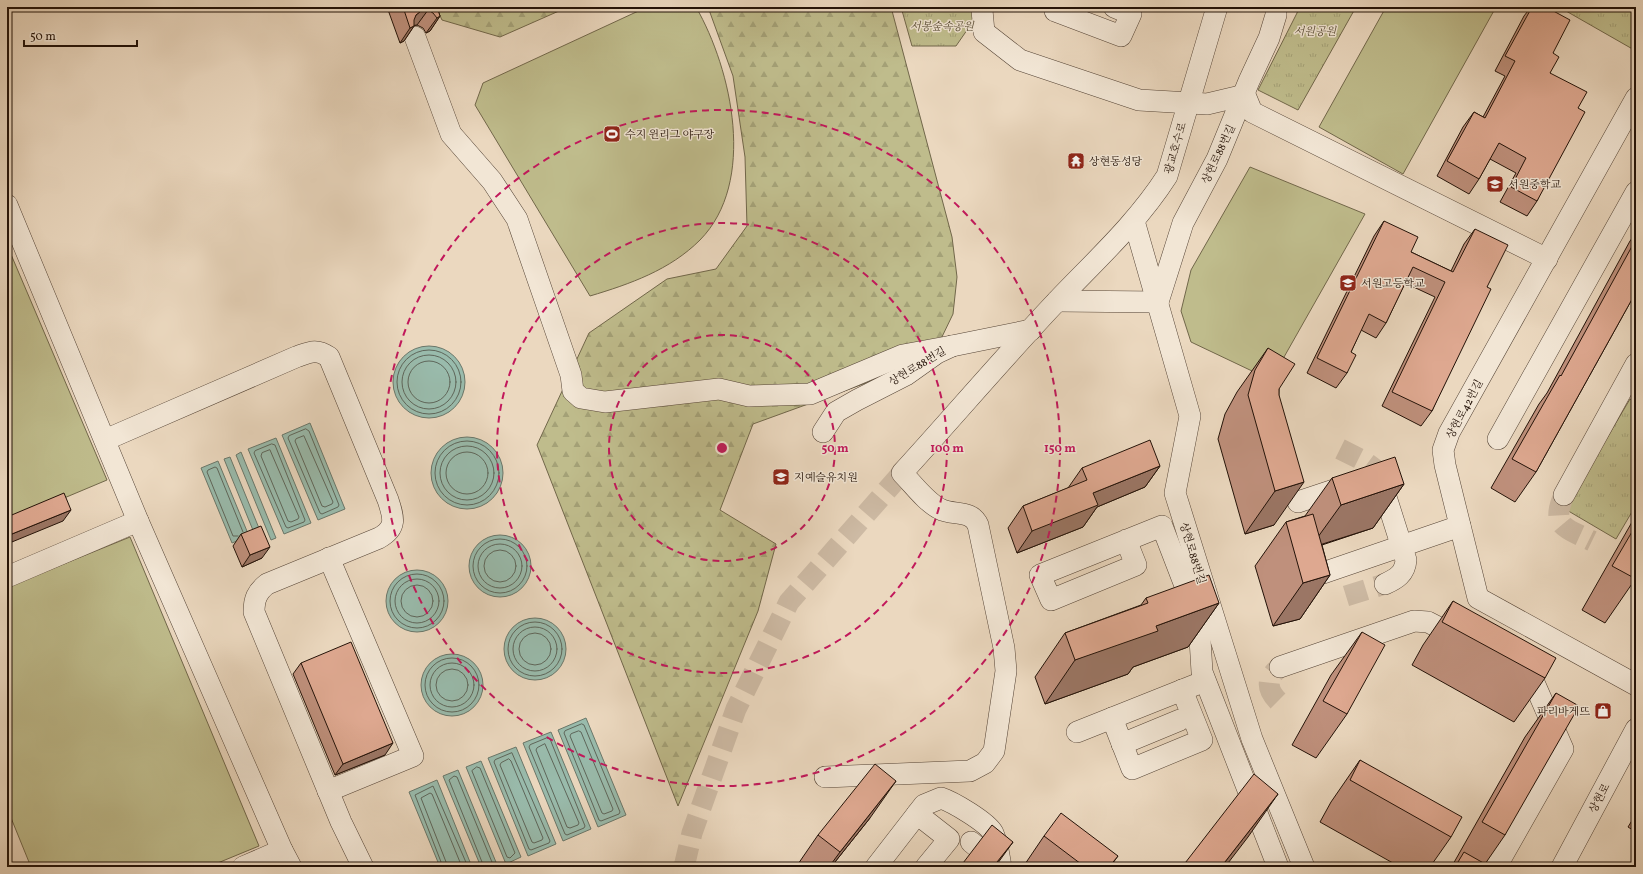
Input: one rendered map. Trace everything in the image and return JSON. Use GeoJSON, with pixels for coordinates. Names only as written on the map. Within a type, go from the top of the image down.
{"type":"FeatureCollection","features":[{"type":"Feature","properties":{"kind":"street"},"geometry":{"type":"LineString","coordinates":[[983,7],[984,32],[1020,60],[1139,100],[1207,104],[1245,95],[1252,112],[1547,259]]}},
{"type":"Feature","properties":{"kind":"street"},"geometry":{"type":"LineString","coordinates":[[1056,7],[1055,11],[1122,36],[1131,14],[1114,7]]}},
{"type":"Feature","properties":{"kind":"street","name":"광교호수로"},"geometry":{"type":"LineString","coordinates":[[1057,301],[1134,222],[1168,176],[1217,7]]}},
{"type":"Feature","properties":{"kind":"street","name":"상현로88번길"},"geometry":{"type":"LineString","coordinates":[[1158,302],[1183,223],[1217,159],[1245,95],[1249,81],[1269,38],[1276,15],[1276,7]]}},
{"type":"Feature","properties":{"kind":"street"},"geometry":{"type":"LineString","coordinates":[[415,37],[451,134],[492,181],[517,219],[571,375],[573,391],[581,398],[605,402],[719,389],[749,396],[810,394],[903,355],[952,346]]}},
{"type":"Feature","properties":{"kind":"street","name":"상현로42번길"},"geometry":{"type":"LineString","coordinates":[[1636,98],[1449,433],[1443,450],[1445,465],[1478,598],[1636,686]]}},
{"type":"Feature","properties":{"kind":"street"},"geometry":{"type":"LineString","coordinates":[[1498,439],[1630,215],[1636,192]]}},
{"type":"Feature","properties":{"kind":"street"},"geometry":{"type":"LineString","coordinates":[[7,205],[138,521],[287,858],[243,867]]}},
{"type":"Feature","properties":{"kind":"street","name":"상현로88번길"},"geometry":{"type":"LineString","coordinates":[[1134,222],[1190,416],[1175,493],[1252,739],[1304,867]]}},
{"type":"Feature","properties":{"kind":"street"},"geometry":{"type":"LineString","coordinates":[[825,777],[970,771],[985,763],[994,752],[1005,683],[1006,659],[978,525],[976,519],[969,515],[950,513],[940,509],[902,473],[1057,301],[1158,302]]}},
{"type":"Feature","properties":{"kind":"street","name":"상현로88번길"},"geometry":{"type":"LineString","coordinates":[[823,432],[836,412],[906,375],[937,353],[952,346],[1031,330]]}},
{"type":"Feature","properties":{"kind":"street"},"geometry":{"type":"LineString","coordinates":[[105,440],[296,357],[311,352],[320,351],[328,357],[393,514],[393,525],[388,533],[267,584],[258,591],[254,601],[254,612],[328,791],[363,867]]}},
{"type":"Feature","properties":{"kind":"street"},"geometry":{"type":"LineString","coordinates":[[1564,495],[1630,389],[1636,364]]}},
{"type":"Feature","properties":{"kind":"street"},"geometry":{"type":"LineString","coordinates":[[1298,502],[1377,473],[1406,560],[1405,567],[1401,575],[1384,584]]}},
{"type":"Feature","properties":{"kind":"street"},"geometry":{"type":"LineString","coordinates":[[7,577],[138,521]]}},
{"type":"Feature","properties":{"kind":"street"},"geometry":{"type":"LineString","coordinates":[[1126,540],[1162,526],[1199,622],[1201,667],[1205,681],[1278,867]]}},
{"type":"Feature","properties":{"kind":"street"},"geometry":{"type":"LineString","coordinates":[[1317,575],[1460,526]]}},
{"type":"Feature","properties":{"kind":"street"},"geometry":{"type":"LineString","coordinates":[[328,791],[413,756],[329,558]]}},
{"type":"Feature","properties":{"kind":"street"},"geometry":{"type":"LineString","coordinates":[[1280,667],[1414,621],[1428,622],[1477,648]]}},
{"type":"Feature","properties":{"kind":"street"},"geometry":{"type":"LineString","coordinates":[[1532,678],[1553,639]]}},
{"type":"Feature","properties":{"kind":"street"},"geometry":{"type":"LineString","coordinates":[[1496,867],[1563,749],[1532,678],[1505,663]]}},
{"type":"Feature","properties":{"kind":"street"},"geometry":{"type":"LineString","coordinates":[[1077,732],[1205,681]]}},
{"type":"Feature","properties":{"kind":"street"},"geometry":{"type":"LineString","coordinates":[[1112,718],[1132,769],[1202,740],[1182,690]]}},
{"type":"Feature","properties":{"kind":"street"},"geometry":{"type":"LineString","coordinates":[[1122,744],[1180,720]]}},
{"type":"Feature","properties":{"kind":"street","name":"상현로"},"geometry":{"type":"LineString","coordinates":[[1562,867],[1636,729]]}},
{"type":"Feature","properties":{"kind":"street"},"geometry":{"type":"LineString","coordinates":[[876,867],[924,805],[932,800],[941,798],[947,800],[986,825],[992,832],[998,848],[1001,867]]}},
{"type":"Feature","properties":{"kind":"street"},"geometry":{"type":"LineString","coordinates":[[917,814],[948,839],[926,867]]}},
{"type":"Feature","properties":{"kind":"street"},"geometry":{"type":"LineString","coordinates":[[971,842],[1001,867]]}},
{"type":"Feature","properties":{"kind":"green space"},"geometry":{"type":"Polygon","coordinates":[[[436,7],[568,7],[500,37],[442,20],[436,7]]]}},
{"type":"Feature","properties":{"kind":"green space","name":"수지 윈리그 야구장"},"geometry":{"type":"Polygon","coordinates":[[[647,7],[696,7],[709,33],[720,62],[728,93],[733,125],[733,157],[728,188],[718,216],[700,240],[688,251],[663,268],[649,275],[590,296],[475,105],[483,83],[647,7]]]}},
{"type":"Feature","properties":{"kind":"green space"},"geometry":{"type":"Polygon","coordinates":[[[708,7],[891,7],[952,237],[957,277],[953,314],[939,343],[908,364],[866,383],[753,424],[720,510],[776,544],[758,611],[678,806],[537,445],[589,333],[667,279],[716,269],[747,226],[745,157],[733,76],[708,7]]]}},
{"type":"Feature","properties":{"kind":"green space","name":"서봉숲속공원"},"geometry":{"type":"Polygon","coordinates":[[[901,7],[983,7],[956,46],[912,46],[901,7]]]}},
{"type":"Feature","properties":{"kind":"green space","name":"서원공원"},"geometry":{"type":"Polygon","coordinates":[[[1299,7],[1356,7],[1298,110],[1258,90],[1299,7]]]}},
{"type":"Feature","properties":{"kind":"green space"},"geometry":{"type":"Polygon","coordinates":[[[1386,7],[1496,7],[1403,174],[1319,127],[1386,7]]]}},
{"type":"Feature","properties":{"kind":"green space"},"geometry":{"type":"Polygon","coordinates":[[[1559,7],[1636,7],[1636,51],[1559,7]]]}},
{"type":"Feature","properties":{"kind":"green space"},"geometry":{"type":"Polygon","coordinates":[[[1250,167],[1365,214],[1271,380],[1191,342],[1181,311],[1191,270],[1250,167]]]}},
{"type":"Feature","properties":{"kind":"green space"},"geometry":{"type":"Polygon","coordinates":[[[7,245],[107,480],[7,522],[7,245]]]}},
{"type":"Feature","properties":{"kind":"green space"},"geometry":{"type":"Polygon","coordinates":[[[1630,399],[1636,403],[1636,505],[1616,539],[1565,509],[1630,399]]]}},
{"type":"Feature","properties":{"kind":"green space"},"geometry":{"type":"Polygon","coordinates":[[[130,537],[259,846],[208,867],[31,867],[7,808],[7,587],[130,537]]]}},
{"type":"Feature","properties":{"kind":"water"},"geometry":{"type":"Polygon","coordinates":[[[429,346],[443,349],[455,356],[462,368],[465,382],[462,396],[455,408],[443,415],[429,418],[415,415],[403,408],[396,396],[393,382],[396,368],[403,356],[415,349],[429,346]]]}},
{"type":"Feature","properties":{"kind":"water"},"geometry":{"type":"Polygon","coordinates":[[[310,423],[345,509],[318,520],[282,435],[310,423]]]}},
{"type":"Feature","properties":{"kind":"water"},"geometry":{"type":"Polygon","coordinates":[[[467,437],[481,440],[493,447],[500,459],[503,473],[500,487],[493,499],[481,506],[467,509],[453,506],[441,499],[434,487],[431,473],[434,459],[441,447],[453,440],[467,437]]]}},
{"type":"Feature","properties":{"kind":"water"},"geometry":{"type":"Polygon","coordinates":[[[276,438],[311,523],[284,534],[248,449],[276,438]]]}},
{"type":"Feature","properties":{"kind":"water"},"geometry":{"type":"Polygon","coordinates":[[[241,452],[276,538],[271,540],[236,455],[241,452]]]}},
{"type":"Feature","properties":{"kind":"water"},"geometry":{"type":"Polygon","coordinates":[[[230,457],[265,543],[259,545],[224,459],[230,457]]]}},
{"type":"Feature","properties":{"kind":"water"},"geometry":{"type":"Polygon","coordinates":[[[218,461],[249,536],[232,543],[201,468],[218,461]]]}},
{"type":"Feature","properties":{"kind":"water"},"geometry":{"type":"Polygon","coordinates":[[[494,535],[506,535],[522,544],[529,554],[531,566],[529,578],[522,588],[506,597],[494,597],[483,592],[474,583],[469,572],[469,560],[474,549],[483,540],[494,535]]]}},
{"type":"Feature","properties":{"kind":"water"},"geometry":{"type":"Polygon","coordinates":[[[411,570],[423,570],[439,579],[446,589],[448,601],[446,613],[439,623],[423,632],[411,632],[400,627],[391,618],[386,607],[386,595],[391,584],[400,575],[411,570]]]}},
{"type":"Feature","properties":{"kind":"water"},"geometry":{"type":"Polygon","coordinates":[[[529,618],[541,618],[557,627],[564,637],[566,649],[564,661],[557,671],[541,680],[529,680],[518,675],[509,666],[504,655],[504,643],[509,632],[518,623],[529,618]]]}},
{"type":"Feature","properties":{"kind":"water"},"geometry":{"type":"Polygon","coordinates":[[[446,654],[458,654],[474,663],[481,673],[483,685],[481,697],[474,707],[458,716],[446,716],[435,711],[426,702],[421,691],[421,679],[426,668],[435,659],[446,654]]]}},
{"type":"Feature","properties":{"kind":"water"},"geometry":{"type":"Polygon","coordinates":[[[586,718],[626,815],[598,827],[558,730],[586,718]]]}},
{"type":"Feature","properties":{"kind":"water"},"geometry":{"type":"Polygon","coordinates":[[[551,732],[591,829],[563,841],[523,743],[551,732]]]}},
{"type":"Feature","properties":{"kind":"water"},"geometry":{"type":"Polygon","coordinates":[[[516,747],[556,844],[528,856],[488,758],[516,747]]]}},
{"type":"Feature","properties":{"kind":"water"},"geometry":{"type":"Polygon","coordinates":[[[481,761],[521,857],[506,864],[466,767],[481,761]]]}},
{"type":"Feature","properties":{"kind":"water"},"geometry":{"type":"Polygon","coordinates":[[[458,770],[498,867],[481,867],[443,776],[458,770]]]}},
{"type":"Feature","properties":{"kind":"water"},"geometry":{"type":"Polygon","coordinates":[[[437,780],[472,867],[440,867],[409,792],[437,780]]]}},
{"type":"Feature","properties":{"kind":"building"},"geometry":{"type":"Polygon","coordinates":[[[403,7],[437,7],[440,16],[437,18],[428,10],[421,11],[416,15],[414,26],[410,28],[403,7]]]}},
{"type":"Feature","properties":{"kind":"building"},"geometry":{"type":"Polygon","coordinates":[[[1532,7],[1546,7],[1570,20],[1553,53],[1559,57],[1550,73],[1587,92],[1578,108],[1585,112],[1537,201],[1511,187],[1526,158],[1499,143],[1479,179],[1447,161],[1474,112],[1485,118],[1515,61],[1505,56],[1532,7]]]}},
{"type":"Feature","properties":{"kind":"building"},"geometry":{"type":"Polygon","coordinates":[[[1384,221],[1418,237],[1411,252],[1453,272],[1475,229],[1508,245],[1487,287],[1491,289],[1432,411],[1392,392],[1445,282],[1413,267],[1386,323],[1369,314],[1351,352],[1356,355],[1347,373],[1317,358],[1384,221]]]}},
{"type":"Feature","properties":{"kind":"building"},"geometry":{"type":"Polygon","coordinates":[[[1636,239],[1636,292],[1536,472],[1512,459],[1560,375],[1561,376],[1636,239]]]}},
{"type":"Feature","properties":{"kind":"building"},"geometry":{"type":"Polygon","coordinates":[[[1268,348],[1295,364],[1279,389],[1279,395],[1304,482],[1275,491],[1248,395],[1255,370],[1268,348]]]}},
{"type":"Feature","properties":{"kind":"building"},"geometry":{"type":"Polygon","coordinates":[[[1150,440],[1160,466],[1093,493],[1098,505],[1032,531],[1023,506],[1087,480],[1082,468],[1150,440]]]}},
{"type":"Feature","properties":{"kind":"building"},"geometry":{"type":"Polygon","coordinates":[[[1395,457],[1404,484],[1341,505],[1332,478],[1395,457]]]}},
{"type":"Feature","properties":{"kind":"building"},"geometry":{"type":"Polygon","coordinates":[[[64,493],[71,510],[7,536],[7,517],[64,493]]]}},
{"type":"Feature","properties":{"kind":"building"},"geometry":{"type":"Polygon","coordinates":[[[1313,514],[1330,575],[1303,583],[1286,522],[1313,514]]]}},
{"type":"Feature","properties":{"kind":"building"},"geometry":{"type":"Polygon","coordinates":[[[1636,525],[1636,579],[1612,566],[1636,525]]]}},
{"type":"Feature","properties":{"kind":"building"},"geometry":{"type":"Polygon","coordinates":[[[261,526],[270,547],[250,555],[241,534],[261,526]]]}},
{"type":"Feature","properties":{"kind":"building"},"geometry":{"type":"Polygon","coordinates":[[[1209,575],[1219,603],[1156,626],[1158,631],[1075,660],[1065,633],[1148,603],[1146,598],[1209,575]]]}},
{"type":"Feature","properties":{"kind":"building"},"geometry":{"type":"Polygon","coordinates":[[[1453,601],[1556,658],[1545,678],[1442,622],[1453,601]]]}},
{"type":"Feature","properties":{"kind":"building"},"geometry":{"type":"Polygon","coordinates":[[[1362,632],[1385,645],[1347,714],[1323,701],[1362,632]]]}},
{"type":"Feature","properties":{"kind":"building"},"geometry":{"type":"Polygon","coordinates":[[[351,642],[393,743],[343,764],[301,663],[351,642]]]}},
{"type":"Feature","properties":{"kind":"building"},"geometry":{"type":"Polygon","coordinates":[[[1556,693],[1579,706],[1505,835],[1482,822],[1556,693]]]}},
{"type":"Feature","properties":{"kind":"building"},"geometry":{"type":"Polygon","coordinates":[[[1360,760],[1462,817],[1451,837],[1350,780],[1360,760]]]}},
{"type":"Feature","properties":{"kind":"building"},"geometry":{"type":"Polygon","coordinates":[[[875,764],[896,781],[840,852],[818,835],[875,764]]]}},
{"type":"Feature","properties":{"kind":"building"},"geometry":{"type":"Polygon","coordinates":[[[1254,774],[1278,794],[1221,867],[1182,867],[1254,774]]]}},
{"type":"Feature","properties":{"kind":"building"},"geometry":{"type":"Polygon","coordinates":[[[1061,813],[1118,856],[1109,867],[1085,867],[1044,836],[1061,813]]]}},
{"type":"Feature","properties":{"kind":"building"},"geometry":{"type":"Polygon","coordinates":[[[992,825],[1013,842],[993,867],[960,867],[992,825]]]}},
{"type":"Feature","properties":{"kind":"building"},"geometry":{"type":"Polygon","coordinates":[[[1464,852],[1487,865],[1485,867],[1455,867],[1464,852]]]}},
{"type":"Feature","properties":{"kind":"tunnel"},"geometry":{"type":"LineString","coordinates":[[1340,449],[1364,461],[1376,470]]}},
{"type":"Feature","properties":{"kind":"tunnel"},"geometry":{"type":"LineString","coordinates":[[684,867],[692,833],[736,709],[789,602],[902,473]]}},
{"type":"Feature","properties":{"kind":"tunnel"},"geometry":{"type":"LineString","coordinates":[[1564,495],[1559,514],[1563,525],[1575,533],[1592,541]]}},
{"type":"Feature","properties":{"kind":"tunnel"},"geometry":{"type":"LineString","coordinates":[[1346,596],[1385,584]]}},
{"type":"Feature","properties":{"kind":"tunnel"},"geometry":{"type":"LineString","coordinates":[[1278,701],[1271,692],[1269,684],[1272,675],[1280,667]]}},
{"type":"Feature","properties":{"kind":"place","name":"수지 윈리그 야구장"},"geometry":{"type":"Point","coordinates":[612,134]}},
{"type":"Feature","properties":{"kind":"place","name":"상현동성당"},"geometry":{"type":"Point","coordinates":[1076,161]}},
{"type":"Feature","properties":{"kind":"place","name":"서원중학교"},"geometry":{"type":"Point","coordinates":[1495,184]}},
{"type":"Feature","properties":{"kind":"place","name":"서원고등학교"},"geometry":{"type":"Point","coordinates":[1348,283]}},
{"type":"Feature","properties":{"kind":"place","name":"지예슬유치원"},"geometry":{"type":"Point","coordinates":[781,477]}},
{"type":"Feature","properties":{"kind":"place","name":"파리바게뜨"},"geometry":{"type":"Point","coordinates":[1603,711]}}]}
